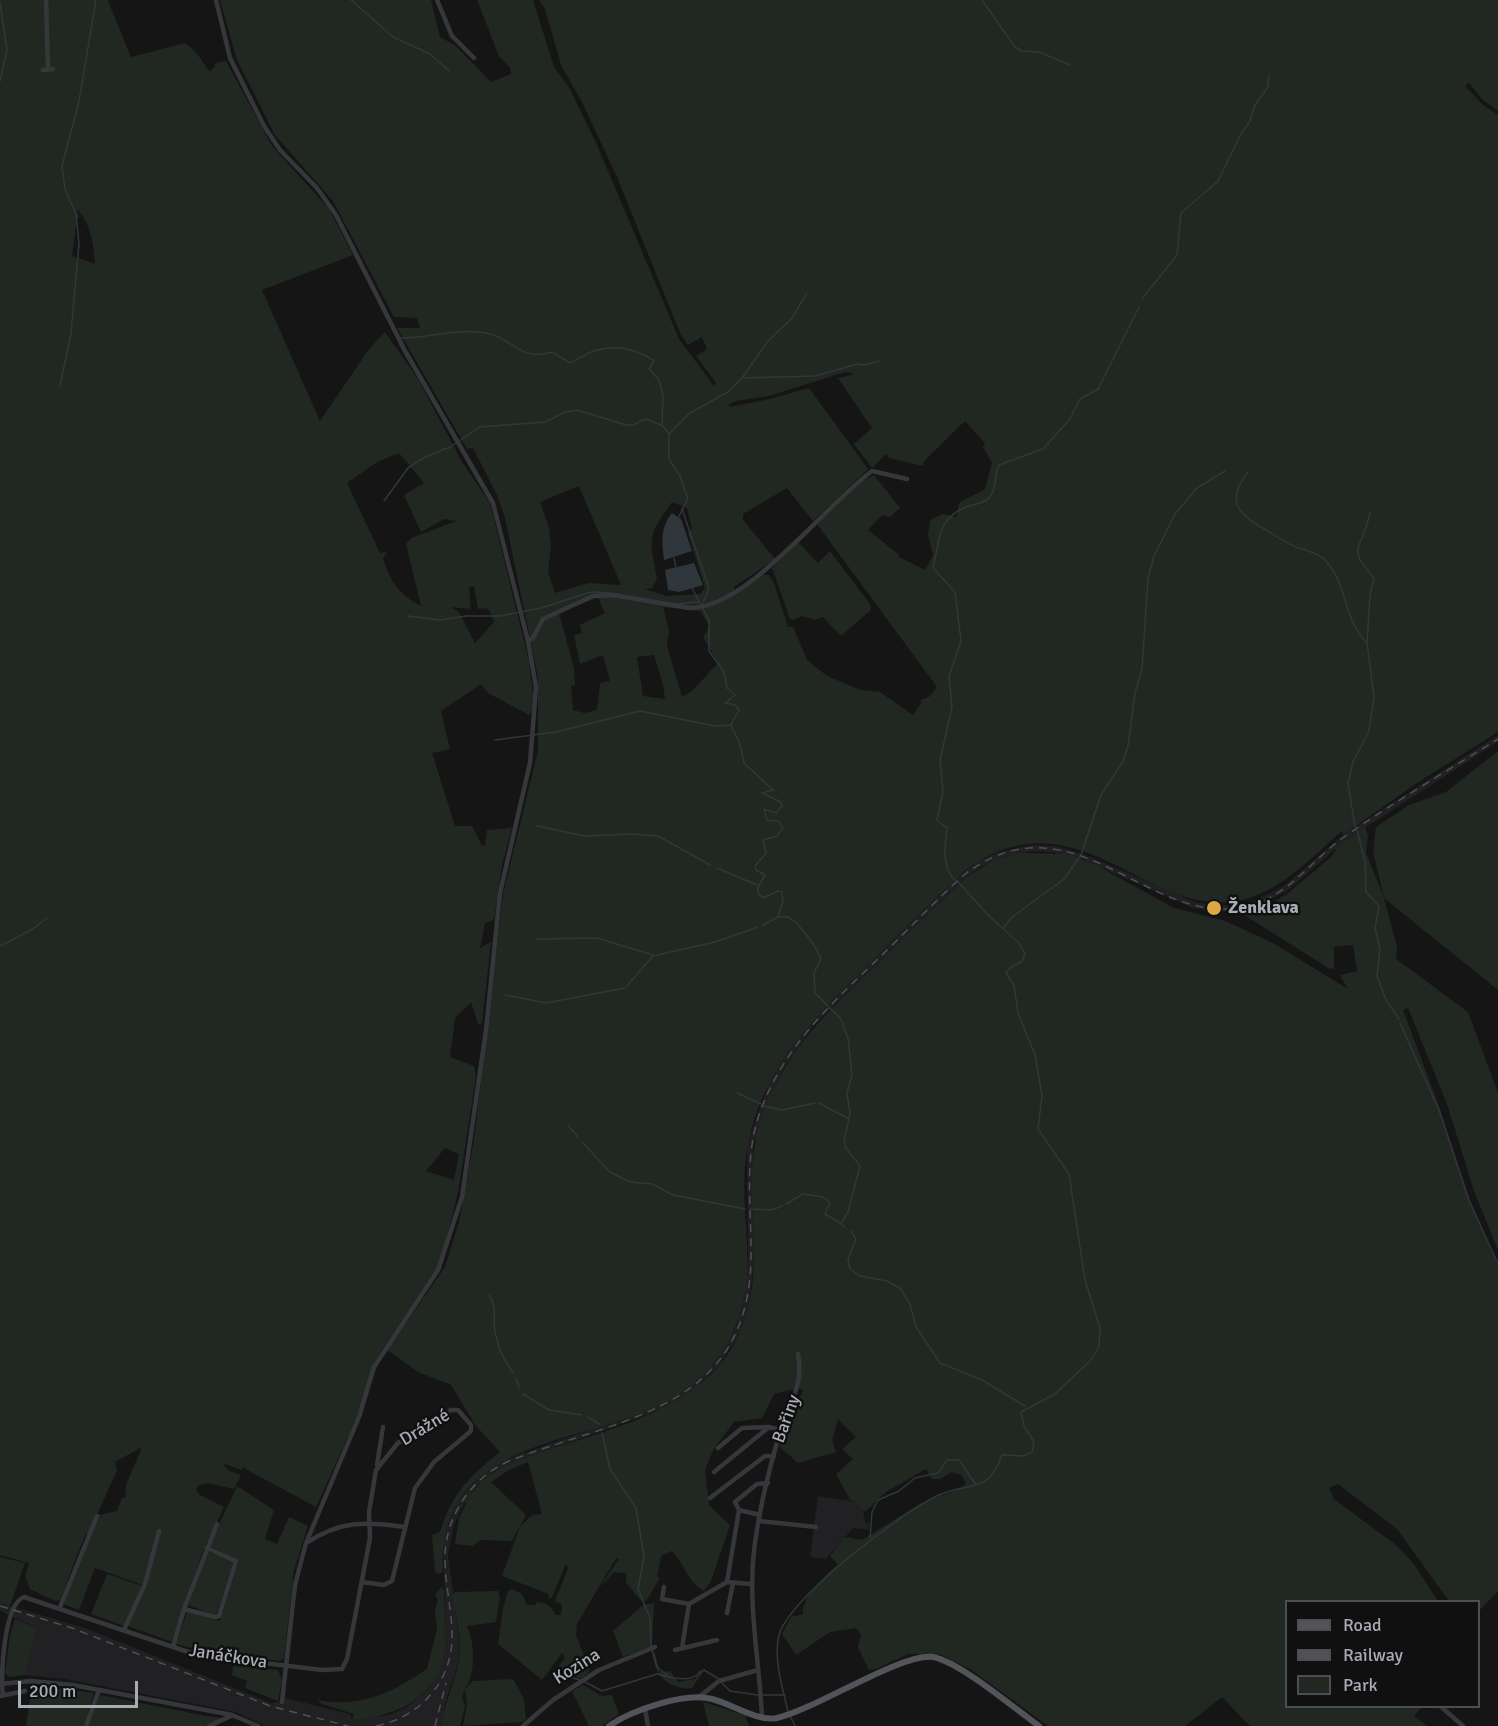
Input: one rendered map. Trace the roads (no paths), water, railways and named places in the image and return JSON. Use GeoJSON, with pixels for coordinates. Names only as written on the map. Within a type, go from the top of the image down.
{"type":"FeatureCollection","features":[{"type":"Feature","properties":{"kind":"main road"},"geometry":{"type":"LineString","coordinates":[[609,1726],[645,1709],[680,1699],[698,1697],[712,1699],[773,1719],[911,1659],[929,1656],[956,1667],[1040,1726]]}},
{"type":"Feature","properties":{"kind":"street"},"geometry":{"type":"LineString","coordinates":[[46,0],[48,69]]}},
{"type":"Feature","properties":{"kind":"street","name":"Janáčkova"},"geometry":{"type":"LineString","coordinates":[[2,1695],[0,1684],[2,1644],[19,1599],[30,1597],[209,1658],[286,1666],[295,1585],[306,1543],[354,1429],[377,1361],[438,1270],[462,1197],[486,1030],[500,893],[530,764],[536,696],[528,641],[502,528],[490,496],[455,441],[405,351],[336,214],[317,188],[279,150],[264,126],[230,58],[216,0]]}},
{"type":"Feature","properties":{"kind":"street"},"geometry":{"type":"LineString","coordinates":[[437,0],[452,36],[474,58]]}},
{"type":"Feature","properties":{"kind":"street"},"geometry":{"type":"LineString","coordinates":[[528,641],[533,638],[543,619],[593,596],[613,596],[690,608],[700,608],[713,603],[771,566],[835,502],[872,471],[907,479]]}},
{"type":"Feature","properties":{"kind":"street","name":"Bařiny"},"geometry":{"type":"LineString","coordinates":[[762,1717],[750,1584],[759,1518],[780,1430],[798,1388],[801,1370],[798,1353]]}},
{"type":"Feature","properties":{"kind":"street","name":"Drážné"},"geometry":{"type":"LineString","coordinates":[[362,1582],[384,1585],[392,1581],[411,1495],[423,1473],[440,1456],[469,1434],[471,1427],[462,1412],[451,1410],[390,1450],[377,1468]]}},
{"type":"Feature","properties":{"kind":"street","name":"Drážné"},"geometry":{"type":"LineString","coordinates":[[286,1666],[336,1671],[344,1668],[362,1582],[370,1522],[369,1512],[383,1427]]}},
{"type":"Feature","properties":{"kind":"street"},"geometry":{"type":"LineString","coordinates":[[714,1472],[770,1427]]}},
{"type":"Feature","properties":{"kind":"street"},"geometry":{"type":"LineString","coordinates":[[718,1448],[742,1428],[770,1427],[780,1430]]}},
{"type":"Feature","properties":{"kind":"street","name":"Drážné"},"geometry":{"type":"LineString","coordinates":[[380,1447],[390,1450]]}},
{"type":"Feature","properties":{"kind":"street"},"geometry":{"type":"LineString","coordinates":[[710,1498],[765,1456],[774,1456]]}},
{"type":"Feature","properties":{"kind":"street"},"geometry":{"type":"LineString","coordinates":[[728,1613],[739,1510],[735,1502],[757,1484],[768,1483]]}},
{"type":"Feature","properties":{"kind":"street"},"geometry":{"type":"LineString","coordinates":[[739,1510],[759,1518],[816,1527]]}},
{"type":"Feature","properties":{"kind":"street"},"geometry":{"type":"LineString","coordinates":[[60,1607],[98,1516]]}},
{"type":"Feature","properties":{"kind":"street"},"geometry":{"type":"LineString","coordinates":[[306,1543],[338,1527],[370,1522],[404,1527]]}},
{"type":"Feature","properties":{"kind":"street"},"geometry":{"type":"LineString","coordinates":[[172,1647],[217,1524]]}},
{"type":"Feature","properties":{"kind":"street"},"geometry":{"type":"LineString","coordinates":[[124,1630],[145,1584],[159,1530]]}},
{"type":"Feature","properties":{"kind":"street"},"geometry":{"type":"LineString","coordinates":[[184,1609],[219,1616],[236,1561],[207,1548]]}},
{"type":"Feature","properties":{"kind":"street"},"geometry":{"type":"LineString","coordinates":[[664,1587],[662,1599],[689,1605],[730,1582],[750,1584]]}},
{"type":"Feature","properties":{"kind":"street"},"geometry":{"type":"LineString","coordinates":[[682,1648],[689,1605]]}},
{"type":"Feature","properties":{"kind":"street"},"geometry":{"type":"LineString","coordinates":[[675,1650],[717,1640]]}},
{"type":"Feature","properties":{"kind":"street","name":"Kozina"},"geometry":{"type":"LineString","coordinates":[[523,1726],[553,1700],[599,1670],[655,1647]]}},
{"type":"Feature","properties":{"kind":"street"},"geometry":{"type":"LineString","coordinates":[[282,1702],[286,1666]]}},
{"type":"Feature","properties":{"kind":"street"},"geometry":{"type":"LineString","coordinates":[[698,1697],[719,1681],[758,1670]]}},
{"type":"Feature","properties":{"kind":"street"},"geometry":{"type":"LineString","coordinates":[[0,1684],[31,1681],[99,1690],[232,1715],[258,1726]]}},
{"type":"Feature","properties":{"kind":"street"},"geometry":{"type":"LineString","coordinates":[[86,1726],[99,1690]]}},
{"type":"Feature","properties":{"kind":"street"},"geometry":{"type":"LineString","coordinates":[[2,1695],[25,1691]]}},
{"type":"Feature","properties":{"kind":"street"},"geometry":{"type":"LineString","coordinates":[[1441,1708],[1463,1726]]}},
{"type":"Feature","properties":{"kind":"street"},"geometry":{"type":"LineString","coordinates":[[645,1709],[648,1726]]}},
{"type":"Feature","properties":{"kind":"street"},"geometry":{"type":"LineString","coordinates":[[209,1726],[232,1715]]}},
{"type":"Feature","properties":{"kind":"waterway"},"geometry":{"type":"LineString","coordinates":[[60,386],[71,333],[79,244],[76,214],[65,189],[62,166],[79,101],[96,0]]}},
{"type":"Feature","properties":{"kind":"waterway"},"geometry":{"type":"LineString","coordinates":[[351,0],[393,37],[430,54],[449,71]]}},
{"type":"Feature","properties":{"kind":"waterway"},"geometry":{"type":"LineString","coordinates":[[982,0],[1015,47],[1022,51],[1039,52],[1070,65]]}},
{"type":"Feature","properties":{"kind":"waterway"},"geometry":{"type":"LineString","coordinates":[[0,3],[7,50],[0,81]]}},
{"type":"Feature","properties":{"kind":"waterway"},"geometry":{"type":"LineString","coordinates":[[1142,299],[1177,255],[1181,213],[1218,181],[1241,134],[1250,121],[1255,105],[1268,87],[1269,74]]}},
{"type":"Feature","properties":{"kind":"waterway"},"geometry":{"type":"LineString","coordinates":[[742,378],[768,341],[792,318],[807,293]]}},
{"type":"Feature","properties":{"kind":"waterway"},"geometry":{"type":"LineString","coordinates":[[955,880],[946,862],[947,828],[937,820],[943,791],[940,760],[952,707],[949,676],[961,641],[955,592],[933,568],[941,531],[950,517],[958,511],[988,499],[994,490],[999,465],[1043,449],[1070,419],[1080,399],[1098,389],[1139,307]]}},
{"type":"Feature","properties":{"kind":"waterway"},"geometry":{"type":"LineString","coordinates":[[401,338],[480,332],[501,338],[531,354],[552,352],[570,363],[594,351],[612,348],[634,351],[654,361],[649,369],[659,380],[663,396],[662,425],[669,434],[669,459],[680,476],[688,499],[678,518]]}},
{"type":"Feature","properties":{"kind":"waterway"},"geometry":{"type":"LineString","coordinates":[[669,434],[690,413],[728,392],[742,378],[815,376],[857,364],[864,365],[879,361]]}},
{"type":"Feature","properties":{"kind":"waterway"},"geometry":{"type":"LineString","coordinates":[[384,501],[408,468],[425,457],[450,447],[480,427],[545,422],[565,412],[577,410],[626,425],[633,425],[646,419],[661,425]]}},
{"type":"Feature","properties":{"kind":"waterway"},"geometry":{"type":"LineString","coordinates":[[1004,927],[1011,918],[1064,879],[1081,855],[1101,795],[1123,761],[1128,746],[1135,693],[1142,669],[1148,578],[1154,556],[1175,514],[1197,488],[1225,471]]}},
{"type":"Feature","properties":{"kind":"waterway"},"geometry":{"type":"LineString","coordinates":[[1248,472],[1237,492],[1238,508],[1250,520],[1282,540],[1315,553],[1325,560],[1338,580],[1353,623],[1366,642]]}},
{"type":"Feature","properties":{"kind":"waterway"},"geometry":{"type":"LineString","coordinates":[[682,509],[709,588],[703,603]]}},
{"type":"Feature","properties":{"kind":"waterway"},"geometry":{"type":"LineString","coordinates":[[1355,827],[1348,783],[1353,762],[1369,731],[1374,697],[1367,643],[1370,595],[1374,578],[1358,553],[1370,512]]}},
{"type":"Feature","properties":{"kind":"waterway"},"geometry":{"type":"LineString","coordinates":[[674,558],[676,568]]}},
{"type":"Feature","properties":{"kind":"waterway"},"geometry":{"type":"LineString","coordinates":[[692,588],[709,620],[709,651],[724,672],[727,688],[735,695],[725,703],[735,705],[739,710],[731,725],[740,744],[744,763],[773,790],[762,793],[781,802],[782,806],[776,813],[764,809],[767,820],[778,821],[783,828],[777,836],[763,840],[766,853],[755,866],[756,870],[765,875],[758,887],[758,893],[763,898],[778,891],[782,892],[783,901],[778,917],[791,919],[802,929],[816,949],[821,959],[814,973],[815,993],[841,1019],[848,1038],[852,1075],[847,1093],[850,1114],[844,1140],[846,1148],[860,1166],[848,1212],[841,1224],[845,1227]]}},
{"type":"Feature","properties":{"kind":"waterway"},"geometry":{"type":"LineString","coordinates":[[408,616],[440,620],[466,616],[500,616],[541,608],[591,592],[610,593]]}},
{"type":"Feature","properties":{"kind":"waterway"},"geometry":{"type":"LineString","coordinates":[[676,604],[698,602]]}},
{"type":"Feature","properties":{"kind":"waterway"},"geometry":{"type":"LineString","coordinates":[[495,740],[556,732],[640,711],[715,726],[731,725]]}},
{"type":"Feature","properties":{"kind":"waterway"},"geometry":{"type":"LineString","coordinates":[[537,826],[585,836],[633,834],[658,836],[710,865]]}},
{"type":"Feature","properties":{"kind":"waterway"},"geometry":{"type":"LineString","coordinates":[[1357,830],[1365,861],[1366,892],[1379,906],[1375,928],[1380,949],[1377,976],[1386,1000],[1399,1019]]}},
{"type":"Feature","properties":{"kind":"waterway"},"geometry":{"type":"LineString","coordinates":[[717,868],[757,885]]}},
{"type":"Feature","properties":{"kind":"waterway"},"geometry":{"type":"LineString","coordinates":[[788,1712],[779,1674],[777,1644],[787,1619],[803,1600],[849,1557],[900,1518],[939,1495],[984,1482],[997,1468],[1002,1455],[1023,1456],[1032,1452],[1034,1442],[1024,1426],[1021,1412],[1055,1394],[1091,1360],[1099,1346],[1100,1328],[1085,1280],[1069,1174],[1038,1129],[1042,1096],[1035,1055],[1018,1013],[1014,985],[1006,973],[1022,961],[1025,954],[1019,943],[989,916],[958,882]]}},
{"type":"Feature","properties":{"kind":"waterway"},"geometry":{"type":"LineString","coordinates":[[763,925],[778,917]]}},
{"type":"Feature","properties":{"kind":"waterway"},"geometry":{"type":"LineString","coordinates":[[0,946],[31,930],[47,918]]}},
{"type":"Feature","properties":{"kind":"waterway"},"geometry":{"type":"LineString","coordinates":[[505,995],[546,1003],[625,988],[653,956],[715,942],[758,927]]}},
{"type":"Feature","properties":{"kind":"waterway"},"geometry":{"type":"LineString","coordinates":[[536,939],[597,938],[653,955]]}},
{"type":"Feature","properties":{"kind":"waterway"},"geometry":{"type":"LineString","coordinates":[[1400,1023],[1439,1110],[1469,1200],[1498,1264]]}},
{"type":"Feature","properties":{"kind":"waterway"},"geometry":{"type":"LineString","coordinates":[[737,1093],[761,1104]]}},
{"type":"Feature","properties":{"kind":"waterway"},"geometry":{"type":"LineString","coordinates":[[764,1106],[782,1110],[815,1103]]}},
{"type":"Feature","properties":{"kind":"waterway"},"geometry":{"type":"LineString","coordinates":[[819,1103],[849,1119]]}},
{"type":"Feature","properties":{"kind":"waterway"},"geometry":{"type":"LineString","coordinates":[[568,1125],[578,1137]]}},
{"type":"Feature","properties":{"kind":"waterway"},"geometry":{"type":"LineString","coordinates":[[582,1142],[610,1172],[630,1182],[652,1184],[673,1195],[745,1209]]}},
{"type":"Feature","properties":{"kind":"waterway"},"geometry":{"type":"LineString","coordinates":[[786,1204],[803,1194],[823,1197],[830,1202],[825,1214],[840,1223]]}},
{"type":"Feature","properties":{"kind":"waterway"},"geometry":{"type":"LineString","coordinates":[[751,1209],[771,1210],[783,1206]]}},
{"type":"Feature","properties":{"kind":"waterway"},"geometry":{"type":"LineString","coordinates":[[851,1231],[856,1239],[848,1259],[850,1269],[860,1276],[887,1281],[900,1288],[910,1304],[916,1327],[940,1363],[982,1380],[1025,1406]]}},
{"type":"Feature","properties":{"kind":"waterway"},"geometry":{"type":"LineString","coordinates":[[489,1295],[493,1304],[494,1327],[498,1343],[513,1373]]}},
{"type":"Feature","properties":{"kind":"waterway"},"geometry":{"type":"LineString","coordinates":[[516,1378],[519,1388]]}},
{"type":"Feature","properties":{"kind":"waterway"},"geometry":{"type":"LineString","coordinates":[[523,1394],[549,1410],[582,1415]]}},
{"type":"Feature","properties":{"kind":"waterway"},"geometry":{"type":"LineString","coordinates":[[588,1417],[599,1424]]}},
{"type":"Feature","properties":{"kind":"waterway"},"geometry":{"type":"LineString","coordinates":[[602,1433],[610,1469],[636,1508],[644,1556],[638,1589],[650,1618],[651,1647]]}},
{"type":"Feature","properties":{"kind":"waterway"},"geometry":{"type":"LineString","coordinates":[[870,1538],[872,1512],[878,1500],[899,1491],[915,1478],[938,1473],[947,1460],[959,1460],[976,1485]]}},
{"type":"Feature","properties":{"kind":"waterway"},"geometry":{"type":"LineString","coordinates":[[652,1650],[657,1667],[667,1675]]}},
{"type":"Feature","properties":{"kind":"waterway"},"geometry":{"type":"LineString","coordinates":[[674,1678],[690,1678],[704,1670],[719,1679]]}},
{"type":"Feature","properties":{"kind":"waterway"},"geometry":{"type":"LineString","coordinates":[[556,1671],[579,1680]]}},
{"type":"Feature","properties":{"kind":"waterway"},"geometry":{"type":"LineString","coordinates":[[585,1682],[602,1691],[657,1674],[673,1678]]}},
{"type":"Feature","properties":{"kind":"waterway"},"geometry":{"type":"LineString","coordinates":[[722,1683],[730,1691],[758,1695]]}},
{"type":"Feature","properties":{"kind":"waterway"},"geometry":{"type":"LineString","coordinates":[[763,1695],[785,1695]]}},
{"type":"Feature","properties":{"kind":"waterway"},"geometry":{"type":"LineString","coordinates":[[790,1716],[795,1726]]}},
{"type":"Feature","properties":{"kind":"railway"},"geometry":{"type":"LineString","coordinates":[[376,1726],[391,1722],[418,1707],[429,1697],[445,1671],[452,1641],[445,1565],[447,1539],[457,1511],[473,1487],[496,1468],[509,1461],[634,1418],[670,1401],[702,1378],[727,1349],[744,1310],[751,1260],[750,1166],[752,1148],[760,1112],[770,1088],[782,1066],[811,1027],[965,874],[1004,853],[1041,848],[1075,854],[1174,899],[1208,908],[1244,907],[1273,896],[1298,878],[1344,837],[1498,739]]}},
{"type":"Feature","properties":{"kind":"railway"},"geometry":{"type":"LineString","coordinates":[[0,1606],[72,1628],[270,1706],[348,1726]]}},
{"type":"Feature","properties":{"kind":"railway"},"geometry":{"type":"LineString","coordinates":[[435,1726],[446,1683]]}},
{"type":"Feature","properties":{"kind":"place","name":"Ženklava"},"geometry":{"type":"Point","coordinates":[1214,908]}}]}
